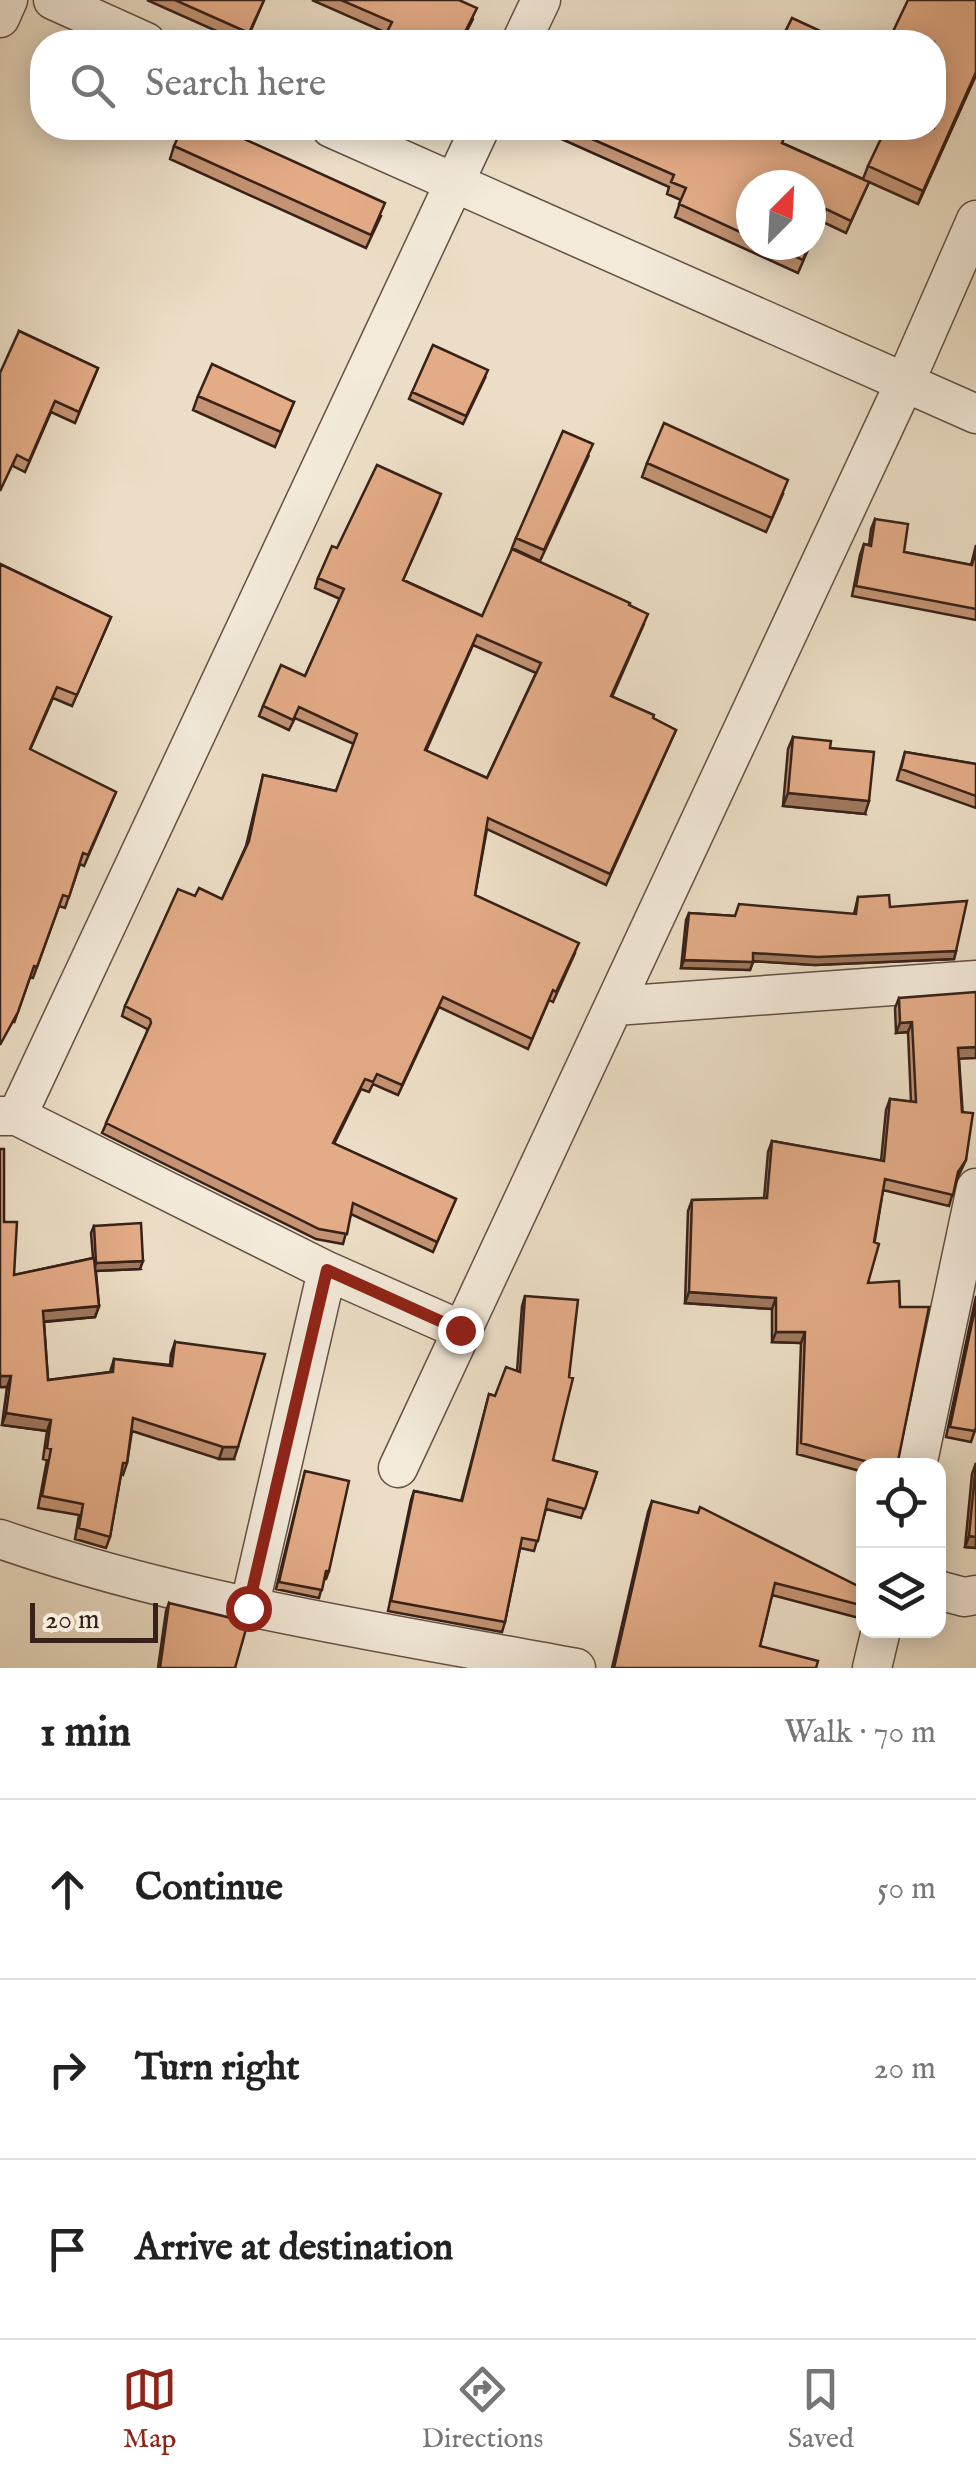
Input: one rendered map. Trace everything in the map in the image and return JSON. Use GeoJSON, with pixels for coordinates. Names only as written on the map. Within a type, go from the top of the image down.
{"type":"FeatureCollection","features":[{"type":"Feature","properties":{"kind":"street"},"geometry":{"type":"LineString","coordinates":[[0,18],[8,0]]}},
{"type":"Feature","properties":{"kind":"street"},"geometry":{"type":"LineString","coordinates":[[54,0],[120,30]]}},
{"type":"Feature","properties":{"kind":"street"},"geometry":{"type":"LineString","coordinates":[[527,30],[541,0]]}},
{"type":"Feature","properties":{"kind":"street"},"geometry":{"type":"LineString","coordinates":[[357,140],[976,414]]}},
{"type":"Feature","properties":{"kind":"street"},"geometry":{"type":"LineString","coordinates":[[460,1330],[8,1116],[474,140]]}},
{"type":"Feature","properties":{"kind":"street"},"geometry":{"type":"LineString","coordinates":[[398,1468],[906,382],[976,220]]}},
{"type":"Feature","properties":{"kind":"street"},"geometry":{"type":"LineString","coordinates":[[615,1006],[976,980]]}},
{"type":"Feature","properties":{"kind":"street"},"geometry":{"type":"LineString","coordinates":[[919,1458],[976,1188]]}},
{"type":"Feature","properties":{"kind":"street"},"geometry":{"type":"LineString","coordinates":[[248,1608],[327,1270]]}},
{"type":"Feature","properties":{"kind":"street"},"geometry":{"type":"LineString","coordinates":[[0,1540],[72,1564],[248,1608],[576,1668]]}},
{"type":"Feature","properties":{"kind":"street"},"geometry":{"type":"LineString","coordinates":[[872,1668],[879,1638]]}},
{"type":"Feature","properties":{"kind":"building"},"geometry":{"type":"Polygon","coordinates":[[[175,0],[264,0],[250,30],[175,0]]]}},
{"type":"Feature","properties":{"kind":"building"},"geometry":{"type":"Polygon","coordinates":[[[341,0],[459,0],[477,8],[466,30],[388,30],[392,22],[341,0]]]}},
{"type":"Feature","properties":{"kind":"building"},"geometry":{"type":"Polygon","coordinates":[[[908,0],[976,0],[976,72],[946,139],[946,30],[894,30],[908,0]]]}},
{"type":"Feature","properties":{"kind":"building"},"geometry":{"type":"Polygon","coordinates":[[[792,18],[818,30],[786,30],[792,18]]]}},
{"type":"Feature","properties":{"kind":"building"},"geometry":{"type":"Polygon","coordinates":[[[177,140],[246,140],[385,203],[371,235],[174,146],[177,140]]]}},
{"type":"Feature","properties":{"kind":"building"},"geometry":{"type":"Polygon","coordinates":[[[594,140],[783,140],[782,143],[869,182],[851,221],[826,209],[826,170],[736,170],[736,230],[679,204],[686,188],[671,182],[674,175],[594,140]]]}},
{"type":"Feature","properties":{"kind":"building"},"geometry":{"type":"Polygon","coordinates":[[[880,140],[946,140],[923,191],[868,166],[880,140]]]}},
{"type":"Feature","properties":{"kind":"building"},"geometry":{"type":"Polygon","coordinates":[[[19,331],[98,368],[79,412],[55,401],[29,461],[17,455],[0,491],[0,373],[19,331]]]}},
{"type":"Feature","properties":{"kind":"building"},"geometry":{"type":"Polygon","coordinates":[[[433,345],[488,370],[466,416],[412,392],[433,345]]]}},
{"type":"Feature","properties":{"kind":"building"},"geometry":{"type":"Polygon","coordinates":[[[212,364],[294,402],[281,432],[198,396],[212,364]]]}},
{"type":"Feature","properties":{"kind":"building"},"geometry":{"type":"Polygon","coordinates":[[[664,423],[788,480],[772,518],[647,463],[664,423]]]}},
{"type":"Feature","properties":{"kind":"building"},"geometry":{"type":"Polygon","coordinates":[[[563,431],[593,444],[544,550],[516,538],[563,431]]]}},
{"type":"Feature","properties":{"kind":"building"},"geometry":{"type":"Polygon","coordinates":[[[377,465],[441,494],[403,580],[482,616],[512,549],[630,603],[648,614],[611,696],[654,715],[653,718],[676,730],[610,874],[488,818],[475,895],[579,943],[556,992],[553,990],[532,1039],[443,997],[402,1085],[377,1074],[373,1082],[365,1079],[333,1143],[456,1199],[437,1242],[353,1203],[347,1234],[319,1229],[106,1123],[151,1023],[125,1006],[178,889],[195,896],[199,888],[222,899],[249,841],[263,775],[336,791],[357,734],[299,707],[293,720],[263,706],[281,665],[305,676],[344,589],[318,578],[332,546],[337,548],[377,465]],[[477,635],[425,750],[487,778],[541,663],[477,635]]]}},
{"type":"Feature","properties":{"kind":"building"},"geometry":{"type":"Polygon","coordinates":[[[875,519],[908,524],[904,552],[972,565],[976,549],[976,609],[856,586],[864,544],[871,546],[875,519]]]}},
{"type":"Feature","properties":{"kind":"building"},"geometry":{"type":"Polygon","coordinates":[[[0,564],[111,617],[77,695],[57,687],[30,749],[116,792],[88,855],[83,853],[69,897],[63,895],[37,967],[34,966],[18,1012],[0,1045],[0,564]]]}},
{"type":"Feature","properties":{"kind":"building"},"geometry":{"type":"Polygon","coordinates":[[[793,737],[831,741],[830,748],[874,752],[869,801],[788,793],[793,737]]]}},
{"type":"Feature","properties":{"kind":"building"},"geometry":{"type":"Polygon","coordinates":[[[905,752],[976,764],[976,796],[901,769],[905,752]]]}},
{"type":"Feature","properties":{"kind":"building"},"geometry":{"type":"Polygon","coordinates":[[[889,895],[890,907],[967,901],[956,951],[818,957],[753,953],[753,962],[684,960],[689,913],[735,916],[739,904],[856,914],[858,897],[889,895]]]}},
{"type":"Feature","properties":{"kind":"building"},"geometry":{"type":"Polygon","coordinates":[[[976,992],[976,1047],[958,1048],[962,1112],[973,1113],[966,1160],[958,1172],[953,1195],[885,1179],[874,1242],[879,1244],[868,1283],[899,1281],[900,1307],[929,1307],[899,1458],[856,1459],[801,1443],[805,1332],[776,1332],[776,1298],[689,1292],[692,1200],[767,1198],[772,1141],[884,1161],[890,1099],[916,1102],[912,1022],[900,1023],[899,998],[976,992]]]}},
{"type":"Feature","properties":{"kind":"building"},"geometry":{"type":"Polygon","coordinates":[[[0,1149],[4,1149],[4,1222],[17,1222],[14,1275],[94,1258],[99,1306],[43,1311],[48,1380],[113,1372],[114,1359],[172,1366],[175,1342],[265,1354],[238,1447],[223,1447],[133,1418],[110,1537],[79,1528],[83,1504],[42,1496],[51,1449],[47,1448],[51,1420],[6,1413],[11,1376],[0,1376],[0,1149]]]}},
{"type":"Feature","properties":{"kind":"building"},"geometry":{"type":"Polygon","coordinates":[[[141,1223],[143,1261],[96,1263],[94,1226],[141,1223]]]}},
{"type":"Feature","properties":{"kind":"building"},"geometry":{"type":"Polygon","coordinates":[[[525,1296],[578,1300],[569,1377],[573,1378],[553,1460],[597,1472],[585,1509],[548,1499],[538,1541],[522,1538],[505,1622],[391,1601],[414,1491],[462,1501],[489,1394],[495,1396],[506,1367],[520,1372],[525,1296]]]}},
{"type":"Feature","properties":{"kind":"building"},"geometry":{"type":"Polygon","coordinates":[[[976,1304],[976,1427],[975,1431],[950,1427],[976,1304]]]}},
{"type":"Feature","properties":{"kind":"building"},"geometry":{"type":"Polygon","coordinates":[[[976,1463],[976,1537],[969,1536],[976,1463]]]}},
{"type":"Feature","properties":{"kind":"building"},"geometry":{"type":"Polygon","coordinates":[[[305,1471],[349,1481],[322,1590],[279,1582],[305,1471]]]}},
{"type":"Feature","properties":{"kind":"building"},"geometry":{"type":"Polygon","coordinates":[[[652,1501],[698,1513],[700,1507],[856,1585],[856,1604],[775,1583],[760,1646],[818,1661],[816,1668],[614,1668],[652,1501]]]}},
{"type":"Feature","properties":{"kind":"building"},"geometry":{"type":"Polygon","coordinates":[[[169,1603],[248,1622],[235,1668],[160,1668],[169,1603]]]}},
{"type":"Feature","properties":{"kind":"route"},"geometry":{"type":"LineString","coordinates":[[248,1608],[327,1270],[460,1330]]}}]}
